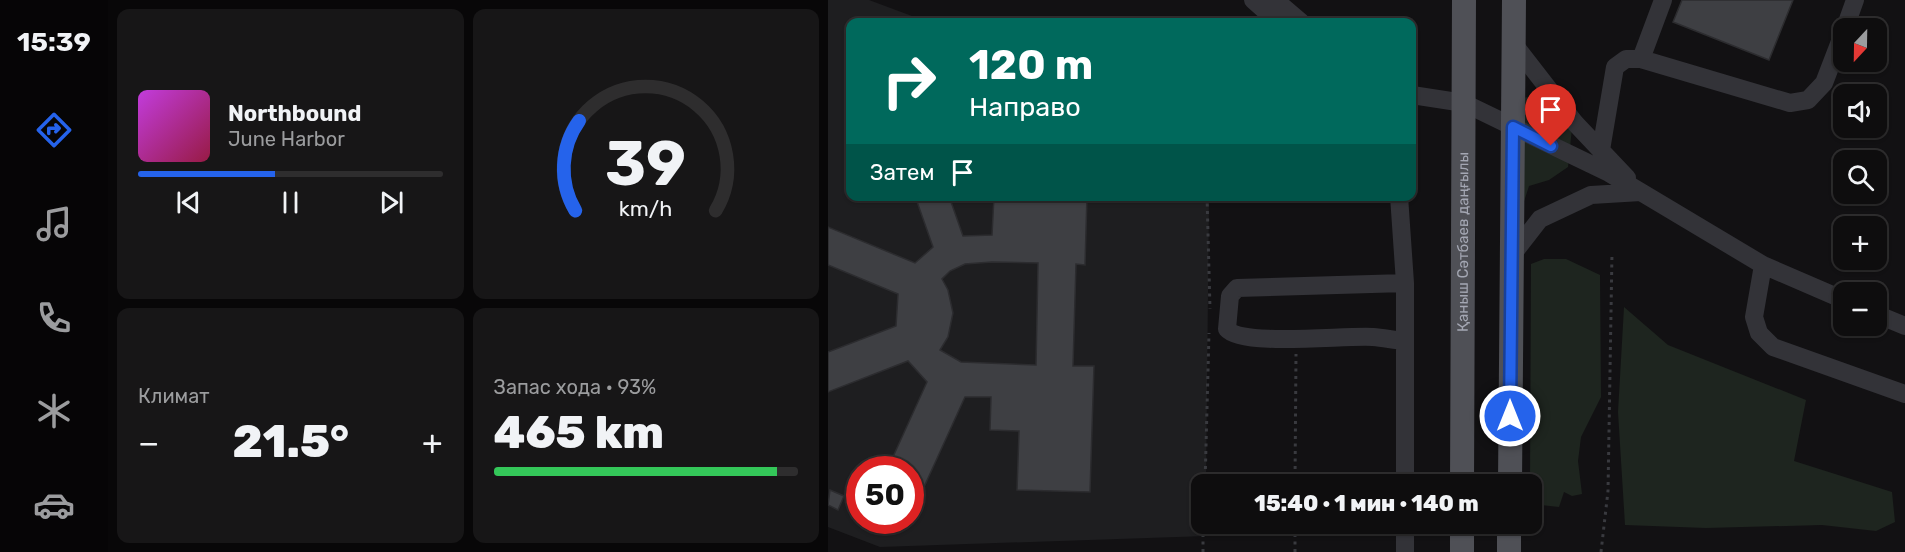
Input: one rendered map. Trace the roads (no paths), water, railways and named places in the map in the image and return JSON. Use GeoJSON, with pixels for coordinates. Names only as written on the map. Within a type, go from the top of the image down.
{"type":"FeatureCollection","features":[{"type":"Feature","properties":{"kind":"main road","name":"Қаныш Сәтбаев даңғылы"},"geometry":{"type":"LineString","coordinates":[[1462,474],[1464,0]]}},
{"type":"Feature","properties":{"kind":"main road"},"geometry":{"type":"LineString","coordinates":[[1510,474],[1514,0]]}},
{"type":"Feature","properties":{"kind":"main road"},"geometry":{"type":"LineString","coordinates":[[1462,534],[1462,552]]}},
{"type":"Feature","properties":{"kind":"main road"},"geometry":{"type":"LineString","coordinates":[[1509,534],[1509,552]]}},
{"type":"Feature","properties":{"kind":"lane"},"geometry":{"type":"LineString","coordinates":[[1253,0],[1273,18]]}},
{"type":"Feature","properties":{"kind":"lane"},"geometry":{"type":"LineString","coordinates":[[1275,0],[1296,18]]}},
{"type":"Feature","properties":{"kind":"lane"},"geometry":{"type":"LineString","coordinates":[[1641,59],[1663,0]]}},
{"type":"Feature","properties":{"kind":"lane"},"geometry":{"type":"LineString","coordinates":[[1848,18],[1855,0]]}},
{"type":"Feature","properties":{"kind":"lane"},"geometry":{"type":"LineString","coordinates":[[1513,43],[1575,123],[1641,192]]}},
{"type":"Feature","properties":{"kind":"lane"},"geometry":{"type":"LineString","coordinates":[[1601,150],[1615,67],[1626,59],[1641,59],[1790,103],[1808,100],[1824,83],[1833,59]]}},
{"type":"Feature","properties":{"kind":"lane"},"geometry":{"type":"LineString","coordinates":[[1416,96],[1464,103],[1641,192],[1763,266],[1833,295]]}},
{"type":"Feature","properties":{"kind":"lane"},"geometry":{"type":"LineString","coordinates":[[1512,255],[1540,219],[1591,195],[1641,192]]}},
{"type":"Feature","properties":{"kind":"lane"},"geometry":{"type":"LineString","coordinates":[[1400,201],[1405,283],[1405,474]]}},
{"type":"Feature","properties":{"kind":"lane"},"geometry":{"type":"LineString","coordinates":[[1763,266],[1754,317],[1759,333],[1773,347],[1905,394]]}},
{"type":"Feature","properties":{"kind":"lane"},"geometry":{"type":"LineString","coordinates":[[1405,283],[1237,288],[1232,291],[1227,329],[1231,334],[1296,339],[1372,337],[1405,341]]}},
{"type":"Feature","properties":{"kind":"lane"},"geometry":{"type":"LineString","coordinates":[[1887,319],[1905,326]]}},
{"type":"Feature","properties":{"kind":"lane"},"geometry":{"type":"LineString","coordinates":[[1405,534],[1405,552]]}},
{"type":"Feature","properties":{"kind":"lane"},"geometry":{"type":"LineString","coordinates":[[1452,552],[1459,534]]}}]}
